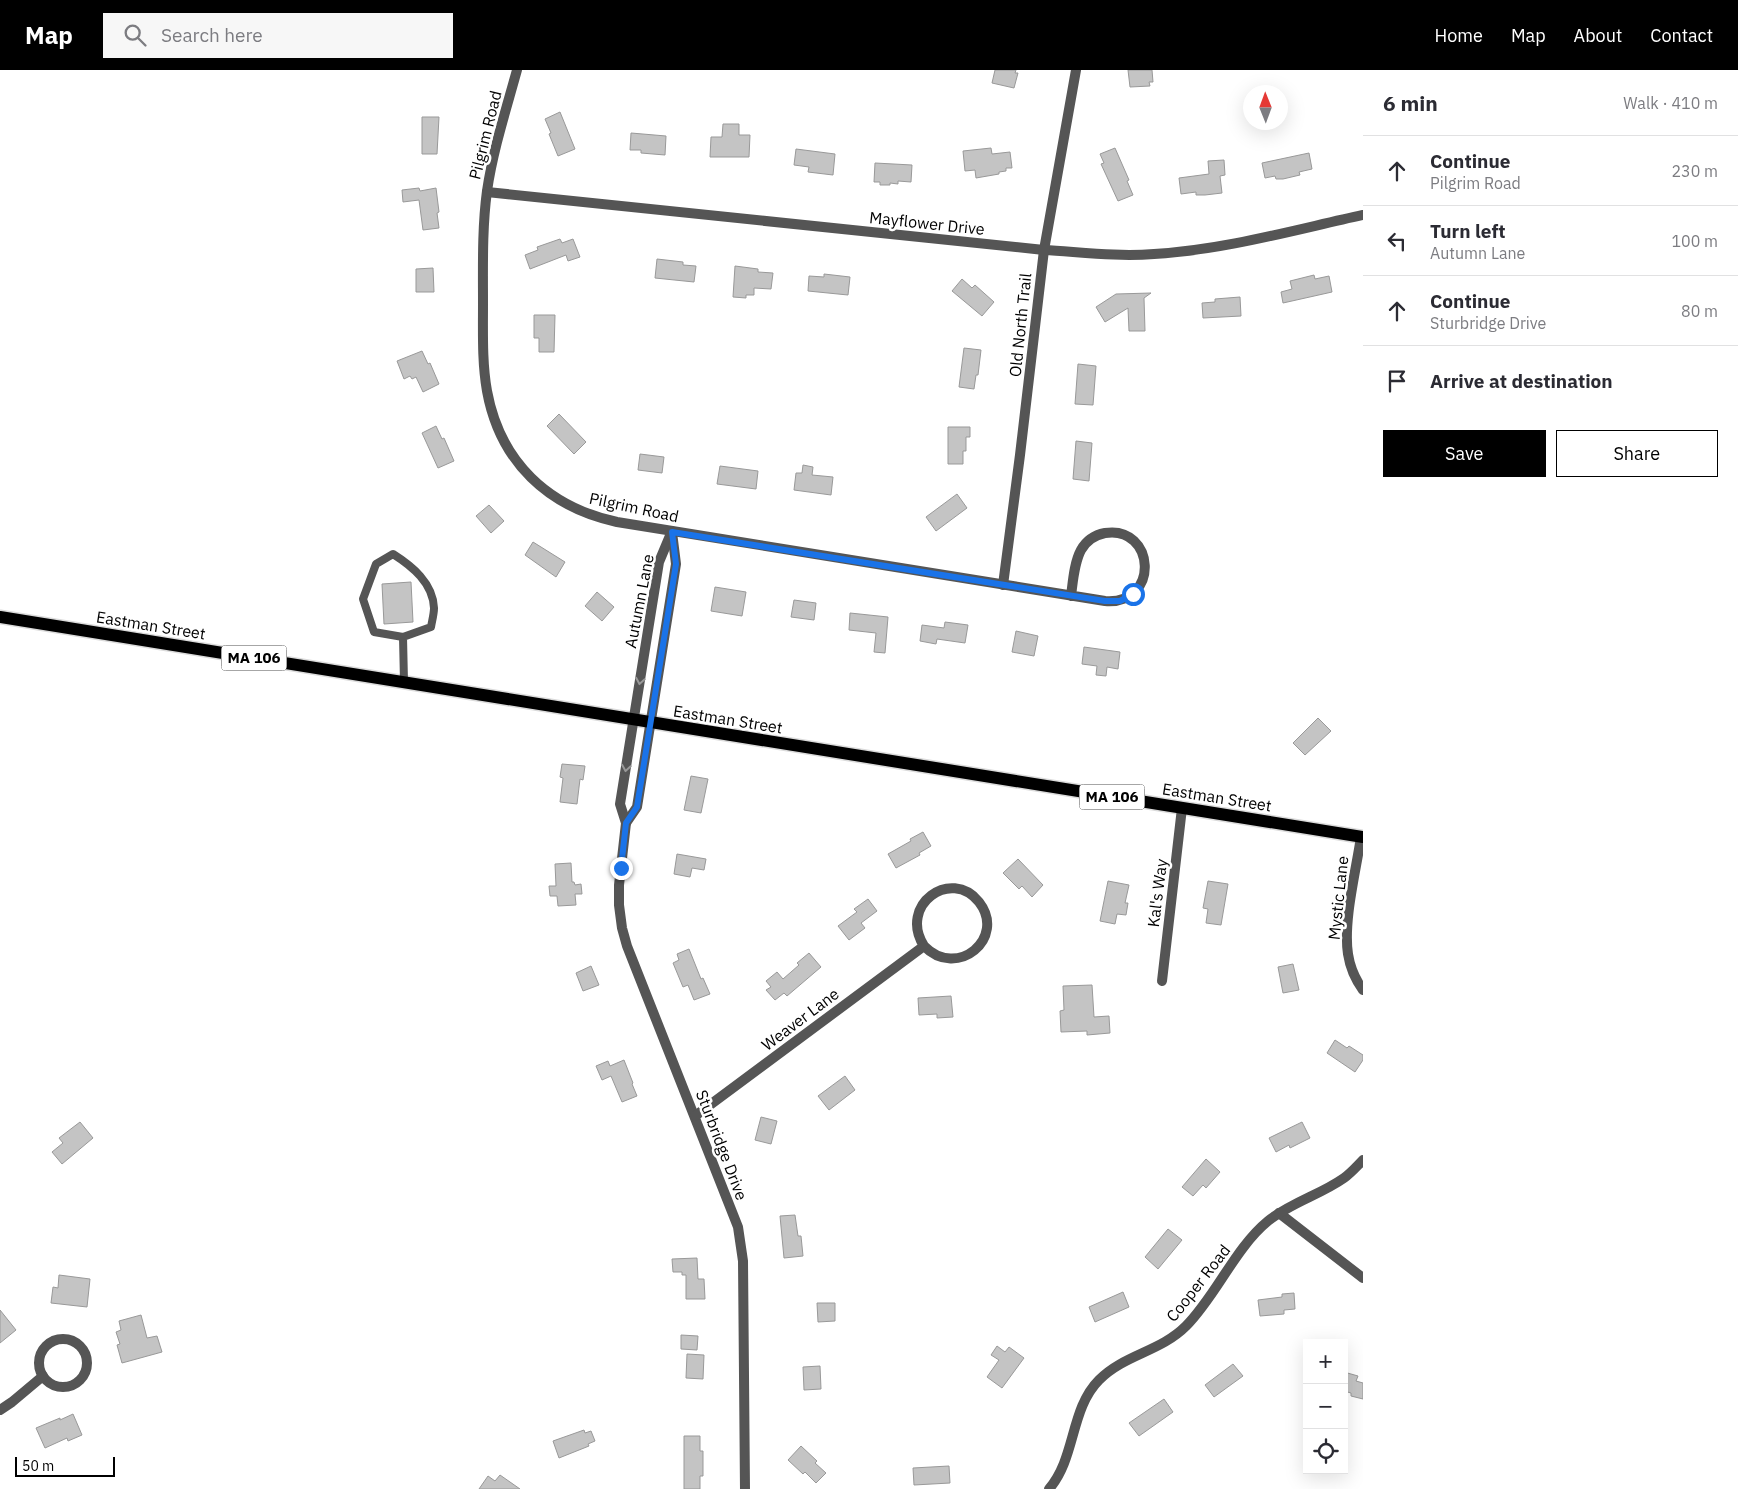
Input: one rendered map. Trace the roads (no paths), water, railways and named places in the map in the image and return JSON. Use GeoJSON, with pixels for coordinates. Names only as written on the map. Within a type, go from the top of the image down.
{"type":"FeatureCollection","features":[{"type":"Feature","properties":{"kind":"main road","name":"Eastman Street"},"geometry":{"type":"LineString","coordinates":[[0,617],[1362,837]]}},
{"type":"Feature","properties":{"kind":"street","name":"Pilgrim Road"},"geometry":{"type":"LineString","coordinates":[[517,70],[497,141],[487,192],[484,223],[485,376],[486,390],[493,416],[504,442],[530,477],[552,495],[576,510],[603,519],[672,532],[1071,596],[1112,602],[1120,601],[1133,594],[1142,583],[1146,569],[1144,555],[1130,538],[1117,533],[1102,534],[1089,540],[1084,545],[1078,558],[1071,596]]}},
{"type":"Feature","properties":{"kind":"street","name":"Old North Trail"},"geometry":{"type":"LineString","coordinates":[[1003,585],[1044,250],[1076,70]]}},
{"type":"Feature","properties":{"kind":"street","name":"Mayflower Drive"},"geometry":{"type":"LineString","coordinates":[[487,192],[1044,250],[1123,254],[1183,252],[1215,247],[1363,215]]}},
{"type":"Feature","properties":{"kind":"street","name":"Autumn Lane"},"geometry":{"type":"LineString","coordinates":[[633,720],[659,562],[672,532]]}},
{"type":"Feature","properties":{"kind":"street","name":"Autumn Lane"},"geometry":{"type":"LineString","coordinates":[[651,722],[676,564],[672,532]]}},
{"type":"Feature","properties":{"kind":"street","name":"Sturbridge Drive"},"geometry":{"type":"LineString","coordinates":[[633,720],[620,804],[626,823],[619,885],[622,928],[738,1227],[743,1261],[746,1489]]}},
{"type":"Feature","properties":{"kind":"street","name":"Sturbridge Drive"},"geometry":{"type":"LineString","coordinates":[[626,823],[637,807],[651,722]]}},
{"type":"Feature","properties":{"kind":"street","name":"Kal's Way"},"geometry":{"type":"LineString","coordinates":[[1162,981],[1182,808]]}},
{"type":"Feature","properties":{"kind":"street","name":"Mystic Lane"},"geometry":{"type":"LineString","coordinates":[[1362,837],[1348,923],[1347,944],[1350,966],[1363,990]]}},
{"type":"Feature","properties":{"kind":"street"},"geometry":{"type":"LineString","coordinates":[[954,889],[968,893],[979,902],[986,916],[986,930],[981,944],[970,954],[964,957],[949,959],[935,955],[924,946],[917,932],[917,918],[922,904],[933,894],[954,889]]}},
{"type":"Feature","properties":{"kind":"street","name":"Weaver Lane"},"geometry":{"type":"LineString","coordinates":[[695,1116],[924,946]]}},
{"type":"Feature","properties":{"kind":"street","name":"Cooper Road"},"geometry":{"type":"LineString","coordinates":[[1049,1489],[1064,1467],[1084,1402],[1098,1381],[1120,1363],[1163,1344],[1185,1327],[1256,1233],[1279,1213],[1344,1178],[1363,1160]]}},
{"type":"Feature","properties":{"kind":"street"},"geometry":{"type":"LineString","coordinates":[[1279,1213],[1363,1278]]}},
{"type":"Feature","properties":{"kind":"street"},"geometry":{"type":"LineString","coordinates":[[68,1339],[78,1344],[84,1352],[87,1362],[85,1372],[80,1380],[72,1385],[58,1386],[49,1382],[43,1376],[39,1367],[40,1357],[44,1347],[53,1341],[68,1339]]}},
{"type":"Feature","properties":{"kind":"street"},"geometry":{"type":"LineString","coordinates":[[0,1410],[43,1376]]}},
{"type":"Feature","properties":{"kind":"lane"},"geometry":{"type":"LineString","coordinates":[[393,554],[411,565],[428,586],[434,607],[432,627],[403,637],[374,632],[363,599],[376,564],[393,554]]}},
{"type":"Feature","properties":{"kind":"lane"},"geometry":{"type":"LineString","coordinates":[[403,637],[404,682]]}}]}
